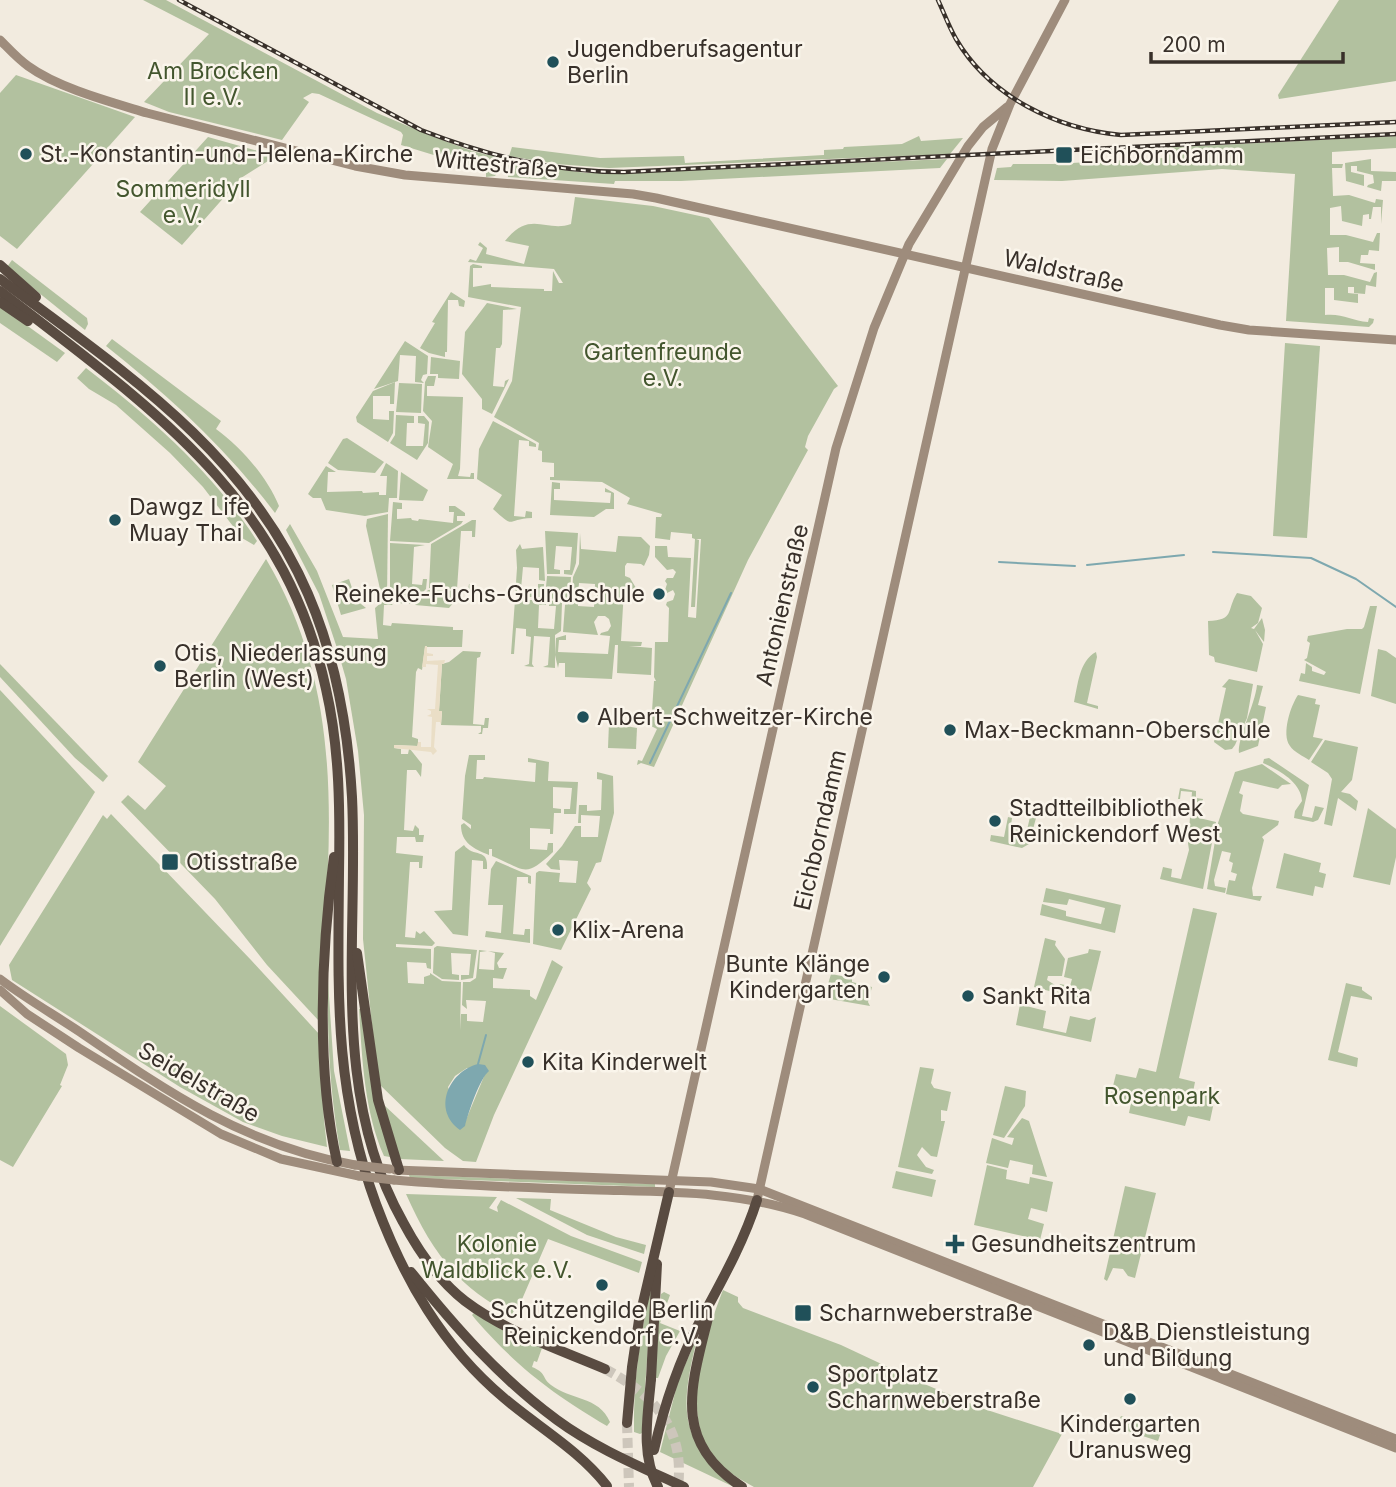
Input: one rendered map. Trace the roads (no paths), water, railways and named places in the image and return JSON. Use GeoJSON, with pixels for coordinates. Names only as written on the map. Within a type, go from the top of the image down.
{"type":"FeatureCollection","features":[{"type":"Feature","properties":{"kind":"highway"},"geometry":{"type":"LineString","coordinates":[[0,265],[41,302],[48,313]]}},
{"type":"Feature","properties":{"kind":"highway"},"geometry":{"type":"LineString","coordinates":[[0,279],[104,356],[203,440],[226,464],[266,516],[307,591],[326,639],[342,703],[352,801],[353,1037],[357,1082],[364,1117],[388,1193],[433,1274]]}},
{"type":"Feature","properties":{"kind":"highway"},"geometry":{"type":"LineString","coordinates":[[0,291],[93,363],[186,441],[239,500],[278,559],[305,620],[322,670],[333,727],[340,812],[338,972],[343,1074],[358,1151],[376,1204],[398,1256],[428,1312],[453,1348],[500,1395],[574,1452],[607,1486]]}},
{"type":"Feature","properties":{"kind":"highway"},"geometry":{"type":"LineString","coordinates":[[0,302],[41,329],[55,333]]}},
{"type":"Feature","properties":{"kind":"highway"},"geometry":{"type":"LineString","coordinates":[[339,1167],[327,1088],[324,1006],[331,878],[340,812]]}},
{"type":"Feature","properties":{"kind":"highway"},"geometry":{"type":"LineString","coordinates":[[352,917],[372,1066],[395,1175]]}},
{"type":"Feature","properties":{"kind":"highway"},"geometry":{"type":"LineString","coordinates":[[627,1423],[634,1350],[669,1192]]}},
{"type":"Feature","properties":{"kind":"highway"},"geometry":{"type":"LineString","coordinates":[[654,1450],[672,1383],[711,1304],[758,1194]]}},
{"type":"Feature","properties":{"kind":"highway"},"geometry":{"type":"LineString","coordinates":[[656,1251],[657,1287],[647,1450],[651,1471],[658,1487]]}},
{"type":"Feature","properties":{"kind":"highway"},"geometry":{"type":"LineString","coordinates":[[398,1256],[456,1328],[514,1386],[558,1421],[586,1438],[684,1487]]}},
{"type":"Feature","properties":{"kind":"highway"},"geometry":{"type":"LineString","coordinates":[[427,1261],[453,1290],[494,1319],[605,1369]]}},
{"type":"Feature","properties":{"kind":"highway"},"geometry":{"type":"LineString","coordinates":[[711,1304],[693,1379],[692,1419],[706,1454],[719,1469],[742,1487]]}},
{"type":"Feature","properties":{"kind":"main road","name":"Eichborndamm"},"geometry":{"type":"LineString","coordinates":[[758,1194],[992,149],[1010,104],[1065,0]]}},
{"type":"Feature","properties":{"kind":"main road","name":"Wittestraße"},"geometry":{"type":"LineString","coordinates":[[0,40],[36,71],[107,100],[147,113],[355,166],[432,179],[633,194],[965,269]]}},
{"type":"Feature","properties":{"kind":"main road","name":"Antonienstraße"},"geometry":{"type":"LineString","coordinates":[[669,1192],[836,449],[867,348],[904,255],[935,198],[983,127],[1010,104]]}},
{"type":"Feature","properties":{"kind":"main road","name":"Waldstraße"},"geometry":{"type":"LineString","coordinates":[[965,269],[1257,329],[1396,340]]}},
{"type":"Feature","properties":{"kind":"main road","name":"Seidelstraße"},"geometry":{"type":"LineString","coordinates":[[0,979],[114,1056],[222,1121],[265,1141],[359,1176],[395,1175]]}},
{"type":"Feature","properties":{"kind":"main road","name":"Seidelstraße"},"geometry":{"type":"LineString","coordinates":[[0,990],[27,1014],[76,1047],[221,1134],[281,1159],[339,1167],[355,1165],[395,1175]]}},
{"type":"Feature","properties":{"kind":"main road"},"geometry":{"type":"LineString","coordinates":[[395,1175],[724,1183],[1115,1332],[1301,1406],[1396,1448]]}},
{"type":"Feature","properties":{"kind":"main road"},"geometry":{"type":"LineString","coordinates":[[395,1175],[455,1185],[758,1194]]}},
{"type":"Feature","properties":{"kind":"main road"},"geometry":{"type":"LineString","coordinates":[[1301,1406],[1396,1439]]}},
{"type":"Feature","properties":{"kind":"water"},"geometry":{"type":"Polygon","coordinates":[[[478,1064],[485,1065],[489,1071],[478,1088],[465,1126],[460,1130],[447,1112],[447,1092],[459,1075],[478,1064]]]}},
{"type":"Feature","properties":{"kind":"waterway"},"geometry":{"type":"LineString","coordinates":[[1213,552],[1311,558],[1356,579],[1396,607]]}},
{"type":"Feature","properties":{"kind":"waterway"},"geometry":{"type":"LineString","coordinates":[[1087,565],[1184,555]]}},
{"type":"Feature","properties":{"kind":"waterway"},"geometry":{"type":"LineString","coordinates":[[999,562],[1075,566]]}},
{"type":"Feature","properties":{"kind":"waterway"},"geometry":{"type":"LineString","coordinates":[[650,763],[731,593]]}},
{"type":"Feature","properties":{"kind":"waterway"},"geometry":{"type":"LineString","coordinates":[[478,1064],[486,1035]]}},
{"type":"Feature","properties":{"kind":"tunnel"},"geometry":{"type":"LineString","coordinates":[[605,1369],[638,1390],[662,1416],[676,1447],[678,1487]]}},
{"type":"Feature","properties":{"kind":"tunnel"},"geometry":{"type":"LineString","coordinates":[[627,1423],[629,1487]]}},
{"type":"Feature","properties":{"kind":"railway"},"geometry":{"type":"LineString","coordinates":[[179,0],[421,130],[496,155],[572,169],[624,172],[1396,134]]}},
{"type":"Feature","properties":{"kind":"railway"},"geometry":{"type":"LineString","coordinates":[[938,0],[956,39],[970,60],[987,78],[1027,106],[1073,126],[1121,135],[1396,122]]}},
{"type":"Feature","properties":{"kind":"place","name":"Jugendberufsagentur Berlin"},"geometry":{"type":"Point","coordinates":[553,62]}},
{"type":"Feature","properties":{"kind":"place","name":"St.-Konstantin-und-Helena-Kirche"},"geometry":{"type":"Point","coordinates":[26,154]}},
{"type":"Feature","properties":{"kind":"place","name":"Eichborndamm"},"geometry":{"type":"Point","coordinates":[1064,155]}},
{"type":"Feature","properties":{"kind":"place","name":"Dawgz Life Muay Thai"},"geometry":{"type":"Point","coordinates":[115,520]}},
{"type":"Feature","properties":{"kind":"place","name":"Reineke-Fuchs-Grundschule"},"geometry":{"type":"Point","coordinates":[659,594]}},
{"type":"Feature","properties":{"kind":"place","name":"Otis, Niederlassung Berlin (West)"},"geometry":{"type":"Point","coordinates":[160,666]}},
{"type":"Feature","properties":{"kind":"place","name":"Albert-Schweitzer-Kirche"},"geometry":{"type":"Point","coordinates":[583,717]}},
{"type":"Feature","properties":{"kind":"place","name":"Max-Beckmann-Oberschule"},"geometry":{"type":"Point","coordinates":[950,730]}},
{"type":"Feature","properties":{"kind":"place","name":"Stadtteilbibliothek Reinickendorf West"},"geometry":{"type":"Point","coordinates":[995,821]}},
{"type":"Feature","properties":{"kind":"place","name":"Otisstraße"},"geometry":{"type":"Point","coordinates":[170,862]}},
{"type":"Feature","properties":{"kind":"place","name":"Klix-Arena"},"geometry":{"type":"Point","coordinates":[558,930]}},
{"type":"Feature","properties":{"kind":"place","name":"Bunte Klänge Kindergarten"},"geometry":{"type":"Point","coordinates":[884,977]}},
{"type":"Feature","properties":{"kind":"place","name":"Sankt Rita"},"geometry":{"type":"Point","coordinates":[968,996]}},
{"type":"Feature","properties":{"kind":"place","name":"Kita Kinderwelt"},"geometry":{"type":"Point","coordinates":[528,1062]}},
{"type":"Feature","properties":{"kind":"place","name":"Gesundheitszentrum"},"geometry":{"type":"Point","coordinates":[955,1244]}},
{"type":"Feature","properties":{"kind":"place","name":"Schützengilde Berlin Reinickendorf e.V."},"geometry":{"type":"Point","coordinates":[602,1285]}},
{"type":"Feature","properties":{"kind":"place","name":"Scharnweberstraße"},"geometry":{"type":"Point","coordinates":[803,1313]}},
{"type":"Feature","properties":{"kind":"place","name":"D&B Dienstleistung und Bildung"},"geometry":{"type":"Point","coordinates":[1089,1345]}},
{"type":"Feature","properties":{"kind":"place","name":"Sportplatz Scharnweberstraße"},"geometry":{"type":"Point","coordinates":[813,1387]}},
{"type":"Feature","properties":{"kind":"place","name":"Kindergarten Uranusweg"},"geometry":{"type":"Point","coordinates":[1130,1399]}},
{"type":"Feature","properties":{"kind":"park label","name":"Am Brocken II e.V."},"geometry":{"type":"Point","coordinates":[213,84]}},
{"type":"Feature","properties":{"kind":"park label","name":"Sommeridyll e.V."},"geometry":{"type":"Point","coordinates":[183,202]}},
{"type":"Feature","properties":{"kind":"park label","name":"Gartenfreunde e.V."},"geometry":{"type":"Point","coordinates":[663,365]}},
{"type":"Feature","properties":{"kind":"park label","name":"Rosenpark"},"geometry":{"type":"Point","coordinates":[1162,1096]}},
{"type":"Feature","properties":{"kind":"park label","name":"Kolonie Waldblick e.V."},"geometry":{"type":"Point","coordinates":[497,1257]}}]}
